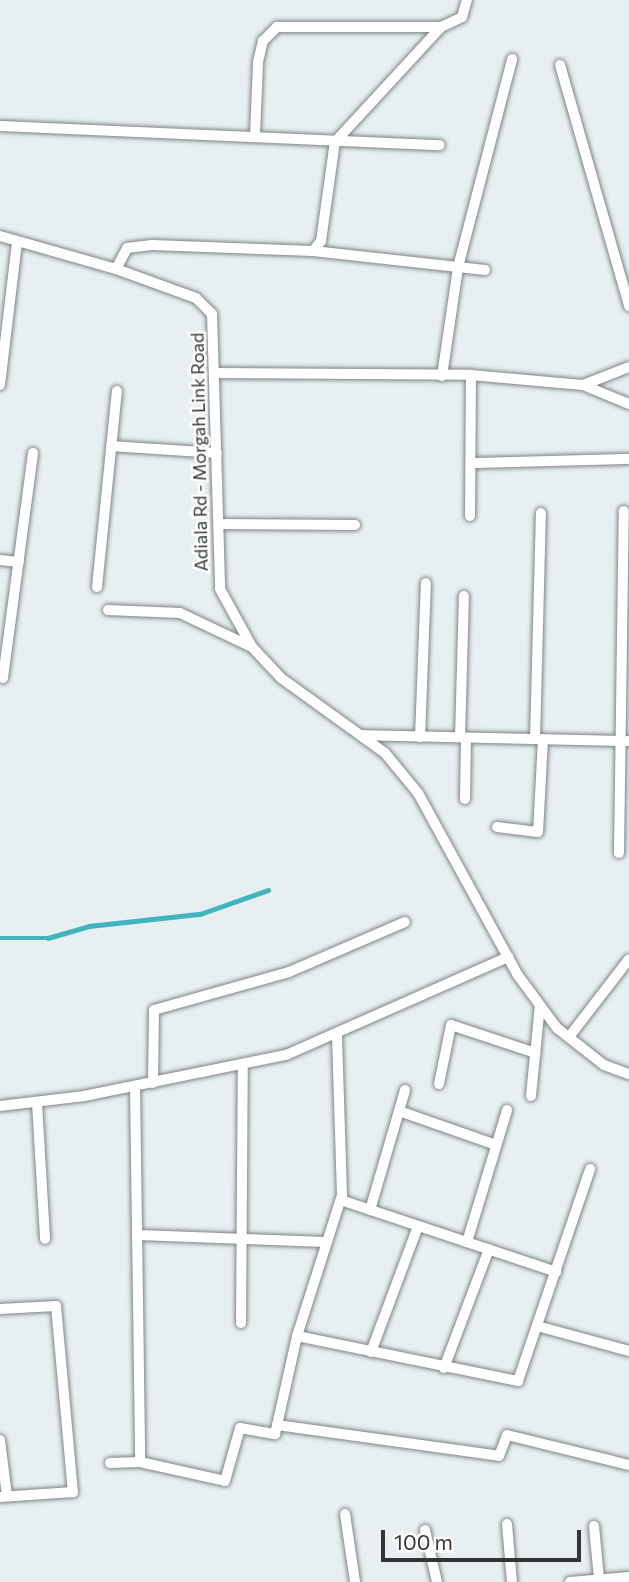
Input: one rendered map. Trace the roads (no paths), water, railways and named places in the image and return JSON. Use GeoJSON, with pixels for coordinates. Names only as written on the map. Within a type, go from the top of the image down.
{"type":"FeatureCollection","features":[{"type":"Feature","properties":{"kind":"street"},"geometry":{"type":"LineString","coordinates":[[313,251],[321,241],[335,142],[441,27],[462,17],[467,0]]}},
{"type":"Feature","properties":{"kind":"street"},"geometry":{"type":"LineString","coordinates":[[255,135],[258,62],[263,41],[277,27],[441,27]]}},
{"type":"Feature","properties":{"kind":"street"},"geometry":{"type":"LineString","coordinates":[[442,376],[458,267],[512,59]]}},
{"type":"Feature","properties":{"kind":"street"},"geometry":{"type":"LineString","coordinates":[[560,65],[629,306]]}},
{"type":"Feature","properties":{"kind":"street"},"geometry":{"type":"LineString","coordinates":[[0,126],[440,145]]}},
{"type":"Feature","properties":{"kind":"street","name":"Adiala Rd - Morgah Link Road"},"geometry":{"type":"LineString","coordinates":[[0,236],[116,269],[196,298],[212,314],[216,373],[220,589],[252,647],[281,678],[361,735],[418,793],[508,957],[540,1005],[569,1037],[604,1065],[629,1074]]}},
{"type":"Feature","properties":{"kind":"street"},"geometry":{"type":"LineString","coordinates":[[0,385],[17,242]]}},
{"type":"Feature","properties":{"kind":"street"},"geometry":{"type":"LineString","coordinates":[[116,269],[127,248],[152,245],[313,251],[485,270]]}},
{"type":"Feature","properties":{"kind":"street"},"geometry":{"type":"LineString","coordinates":[[583,385],[629,367]]}},
{"type":"Feature","properties":{"kind":"street"},"geometry":{"type":"LineString","coordinates":[[216,373],[471,375],[583,385],[629,404]]}},
{"type":"Feature","properties":{"kind":"street"},"geometry":{"type":"LineString","coordinates":[[470,516],[471,375]]}},
{"type":"Feature","properties":{"kind":"street"},"geometry":{"type":"LineString","coordinates":[[97,587],[117,391]]}},
{"type":"Feature","properties":{"kind":"street"},"geometry":{"type":"LineString","coordinates":[[111,446],[217,453]]}},
{"type":"Feature","properties":{"kind":"street"},"geometry":{"type":"LineString","coordinates":[[3,677],[33,453]]}},
{"type":"Feature","properties":{"kind":"street"},"geometry":{"type":"LineString","coordinates":[[472,463],[629,459]]}},
{"type":"Feature","properties":{"kind":"street"},"geometry":{"type":"LineString","coordinates":[[619,853],[623,741],[624,511]]}},
{"type":"Feature","properties":{"kind":"street"},"geometry":{"type":"LineString","coordinates":[[497,827],[538,832],[541,513]]}},
{"type":"Feature","properties":{"kind":"street"},"geometry":{"type":"LineString","coordinates":[[219,524],[355,525]]}},
{"type":"Feature","properties":{"kind":"street"},"geometry":{"type":"LineString","coordinates":[[0,560],[19,562]]}},
{"type":"Feature","properties":{"kind":"street"},"geometry":{"type":"LineString","coordinates":[[420,737],[426,583]]}},
{"type":"Feature","properties":{"kind":"street"},"geometry":{"type":"LineString","coordinates":[[464,596],[465,799]]}},
{"type":"Feature","properties":{"kind":"street"},"geometry":{"type":"LineString","coordinates":[[108,610],[180,613],[252,647]]}},
{"type":"Feature","properties":{"kind":"street"},"geometry":{"type":"LineString","coordinates":[[361,735],[623,741]]}},
{"type":"Feature","properties":{"kind":"street"},"geometry":{"type":"LineString","coordinates":[[153,1083],[155,1009],[289,972],[405,922]]}},
{"type":"Feature","properties":{"kind":"street"},"geometry":{"type":"LineString","coordinates":[[0,1106],[37,1103],[153,1083],[243,1064],[337,1036],[431,986],[508,957]]}},
{"type":"Feature","properties":{"kind":"street"},"geometry":{"type":"LineString","coordinates":[[569,1037],[629,959]]}},
{"type":"Feature","properties":{"kind":"street"},"geometry":{"type":"LineString","coordinates":[[531,1096],[540,1005]]}},
{"type":"Feature","properties":{"kind":"street"},"geometry":{"type":"LineString","coordinates":[[439,1084],[451,1025],[535,1053]]}},
{"type":"Feature","properties":{"kind":"street"},"geometry":{"type":"LineString","coordinates":[[110,1463],[140,1462],[225,1481],[240,1429],[275,1434],[297,1336],[341,1200],[337,1036]]}},
{"type":"Feature","properties":{"kind":"street"},"geometry":{"type":"LineString","coordinates":[[241,1323],[243,1064]]}},
{"type":"Feature","properties":{"kind":"street"},"geometry":{"type":"LineString","coordinates":[[135,1086],[140,1462]]}},
{"type":"Feature","properties":{"kind":"street"},"geometry":{"type":"LineString","coordinates":[[370,1210],[405,1090]]}},
{"type":"Feature","properties":{"kind":"street"},"geometry":{"type":"LineString","coordinates":[[37,1103],[45,1239]]}},
{"type":"Feature","properties":{"kind":"street"},"geometry":{"type":"LineString","coordinates":[[467,1242],[507,1110]]}},
{"type":"Feature","properties":{"kind":"street"},"geometry":{"type":"LineString","coordinates":[[399,1111],[496,1145]]}},
{"type":"Feature","properties":{"kind":"street"},"geometry":{"type":"LineString","coordinates":[[297,1336],[518,1381],[590,1169]]}},
{"type":"Feature","properties":{"kind":"street"},"geometry":{"type":"LineString","coordinates":[[341,1200],[556,1272]]}},
{"type":"Feature","properties":{"kind":"street"},"geometry":{"type":"LineString","coordinates":[[371,1352],[418,1226]]}},
{"type":"Feature","properties":{"kind":"street"},"geometry":{"type":"LineString","coordinates":[[137,1235],[242,1235],[327,1242]]}},
{"type":"Feature","properties":{"kind":"street"},"geometry":{"type":"LineString","coordinates":[[444,1368],[489,1249]]}},
{"type":"Feature","properties":{"kind":"street"},"geometry":{"type":"LineString","coordinates":[[0,1310],[56,1306],[73,1492],[4,1497],[0,1440]]}},
{"type":"Feature","properties":{"kind":"street"},"geometry":{"type":"LineString","coordinates":[[537,1326],[629,1351]]}},
{"type":"Feature","properties":{"kind":"street"},"geometry":{"type":"LineString","coordinates":[[277,1424],[499,1455],[507,1434],[629,1465]]}},
{"type":"Feature","properties":{"kind":"street"},"geometry":{"type":"LineString","coordinates":[[345,1514],[355,1582]]}},
{"type":"Feature","properties":{"kind":"street"},"geometry":{"type":"LineString","coordinates":[[507,1524],[512,1582]]}},
{"type":"Feature","properties":{"kind":"street"},"geometry":{"type":"LineString","coordinates":[[594,1526],[599,1579]]}},
{"type":"Feature","properties":{"kind":"street"},"geometry":{"type":"LineString","coordinates":[[425,1531],[437,1582]]}},
{"type":"Feature","properties":{"kind":"street"},"geometry":{"type":"LineString","coordinates":[[570,1582],[629,1577]]}},
{"type":"Feature","properties":{"kind":"waterway"},"geometry":{"type":"LineString","coordinates":[[0,938],[48,938],[89,926],[200,914],[268,890]]}}]}
